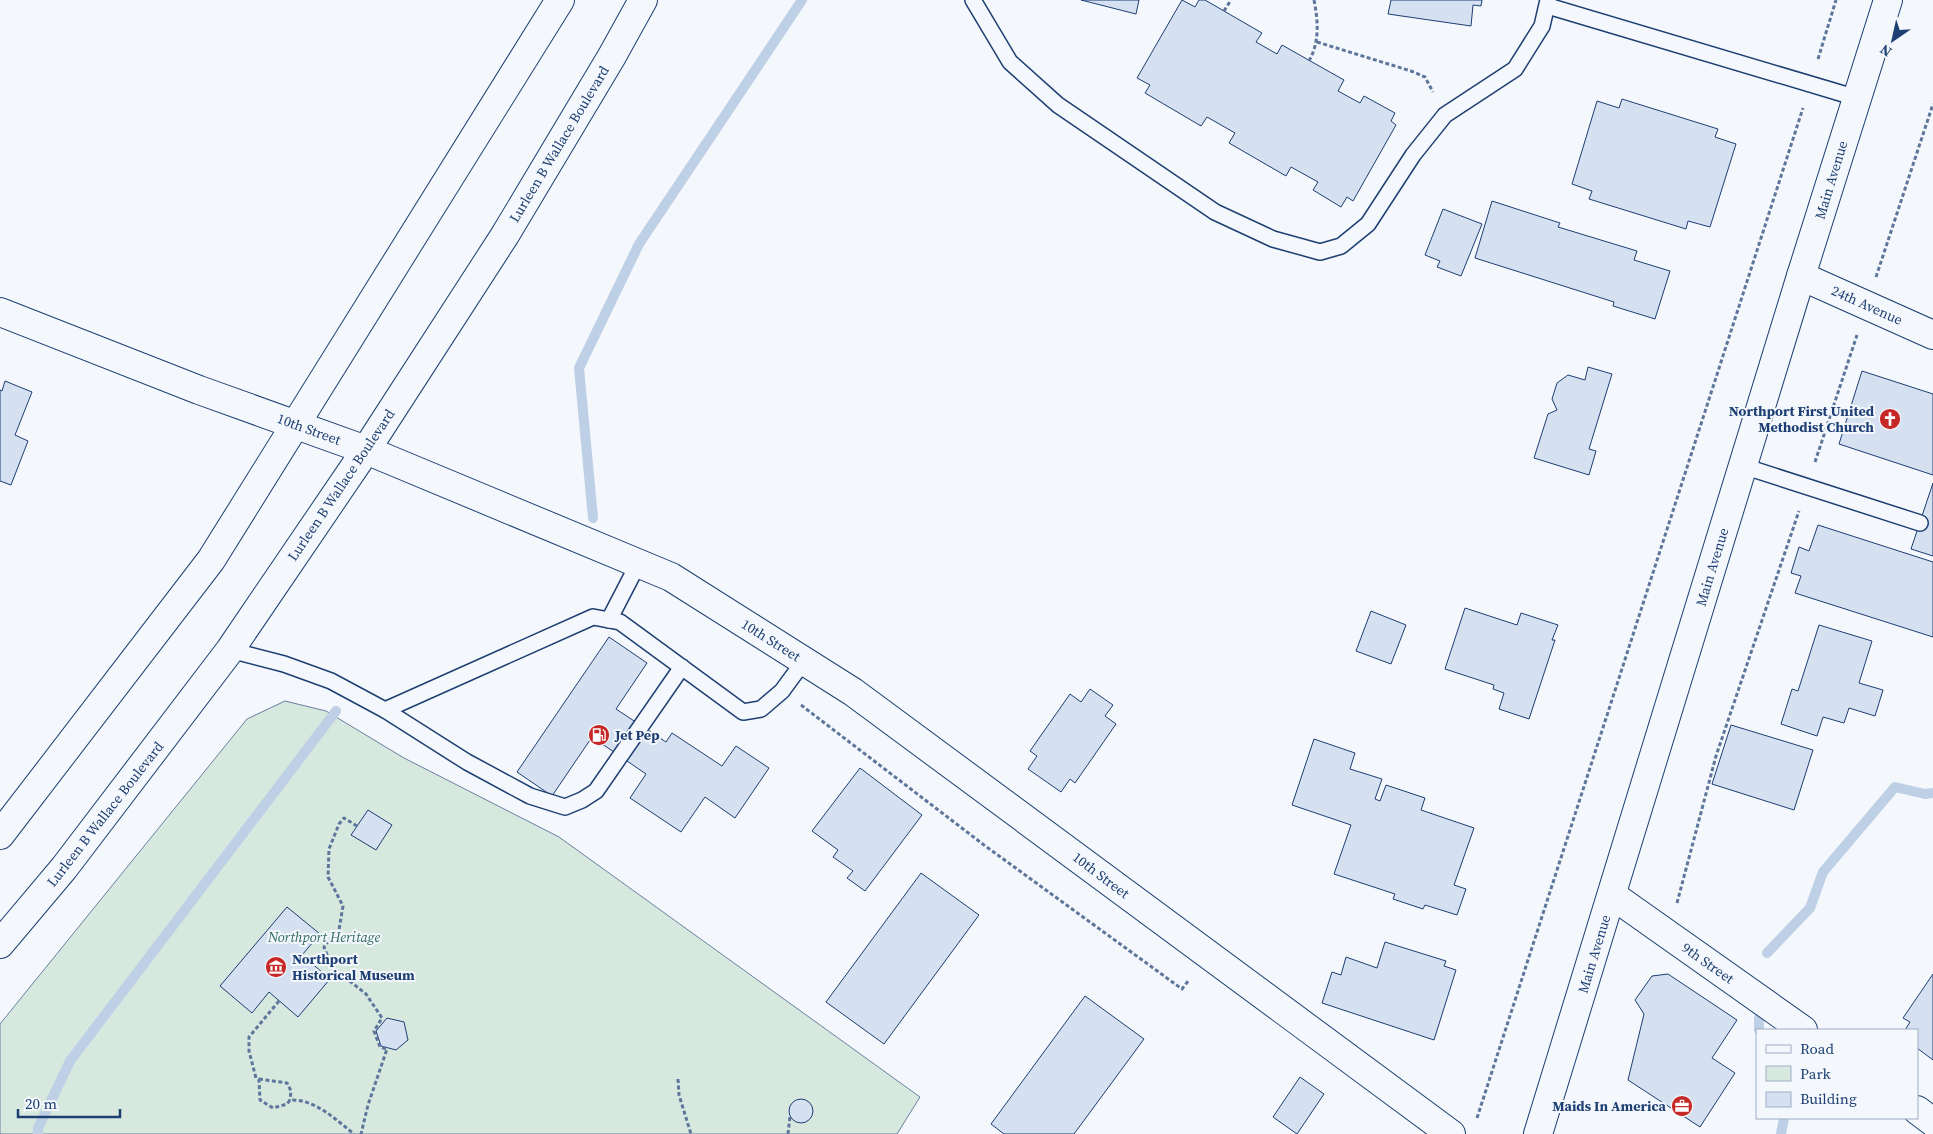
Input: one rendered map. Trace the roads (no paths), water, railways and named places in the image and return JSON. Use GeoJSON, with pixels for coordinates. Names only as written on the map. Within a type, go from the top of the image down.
{"type":"FeatureCollection","features":[{"type":"Feature","properties":{"kind":"main road"},"geometry":{"type":"LineString","coordinates":[[0,835],[210,560],[297,424],[560,0]]}},
{"type":"Feature","properties":{"kind":"main road","name":"Lurleen B Wallace Boulevard"},"geometry":{"type":"LineString","coordinates":[[0,944],[64,868],[230,650],[366,450],[505,235],[612,56],[643,0]]}},
{"type":"Feature","properties":{"kind":"main road","name":"Main Avenue"},"geometry":{"type":"LineString","coordinates":[[1538,1134],[1801,276],[1888,0]]}},
{"type":"Feature","properties":{"kind":"main road","name":"24th Avenue"},"geometry":{"type":"LineString","coordinates":[[1801,276],[1933,335]]}},
{"type":"Feature","properties":{"kind":"main road","name":"10th Street"},"geometry":{"type":"LineString","coordinates":[[0,312],[199,390],[366,450],[671,577],[853,692],[1451,1134]]}},
{"type":"Feature","properties":{"kind":"main road","name":"9th Street"},"geometry":{"type":"LineString","coordinates":[[1612,895],[1802,1029]]}},
{"type":"Feature","properties":{"kind":"main road"},"geometry":{"type":"LineString","coordinates":[[1918,1111],[1933,1122]]}},
{"type":"Feature","properties":{"kind":"lane"},"geometry":{"type":"LineString","coordinates":[[973,0],[1010,62],[1058,105],[1215,212],[1273,239],[1320,252],[1341,246],[1368,224],[1412,155],[1445,115],[1515,69],[1542,26],[1548,3],[1857,98]]}},
{"type":"Feature","properties":{"kind":"lane"},"geometry":{"type":"LineString","coordinates":[[1743,466],[1920,523]]}},
{"type":"Feature","properties":{"kind":"lane"},"geometry":{"type":"LineString","coordinates":[[609,620],[638,564]]}},
{"type":"Feature","properties":{"kind":"lane"},"geometry":{"type":"LineString","coordinates":[[385,710],[593,617],[620,622],[743,712],[761,709],[782,691],[804,661]]}},
{"type":"Feature","properties":{"kind":"lane"},"geometry":{"type":"LineString","coordinates":[[230,650],[284,664],[332,681],[385,710],[467,762],[530,796],[565,807],[582,800],[596,791],[682,667]]}},
{"type":"Feature","properties":{"kind":"waterway"},"geometry":{"type":"LineString","coordinates":[[593,518],[579,368],[639,244],[802,0]]}},
{"type":"Feature","properties":{"kind":"waterway"},"geometry":{"type":"LineString","coordinates":[[38,1134],[38,1128],[70,1061],[336,711]]}},
{"type":"Feature","properties":{"kind":"waterway"},"geometry":{"type":"LineString","coordinates":[[1767,953],[1810,908],[1823,872],[1895,787],[1925,794],[1933,793]]}},
{"type":"Feature","properties":{"kind":"waterway"},"geometry":{"type":"LineString","coordinates":[[1759,1018],[1759,1029]]}},
{"type":"Feature","properties":{"kind":"waterway"},"geometry":{"type":"LineString","coordinates":[[1781,1134],[1784,1119]]}},
{"type":"Feature","properties":{"kind":"place","name":"Northport First United Methodist Church"},"geometry":{"type":"Point","coordinates":[1890,419]}},
{"type":"Feature","properties":{"kind":"place","name":"Jet Pep"},"geometry":{"type":"Point","coordinates":[599,735]}},
{"type":"Feature","properties":{"kind":"place","name":"Northport Historical Museum"},"geometry":{"type":"Point","coordinates":[276,967]}},
{"type":"Feature","properties":{"kind":"place","name":"Maids In America"},"geometry":{"type":"Point","coordinates":[1682,1106]}},
{"type":"Feature","properties":{"kind":"park label","name":"Northport Heritage"},"geometry":{"type":"Point","coordinates":[324,937]}}]}
